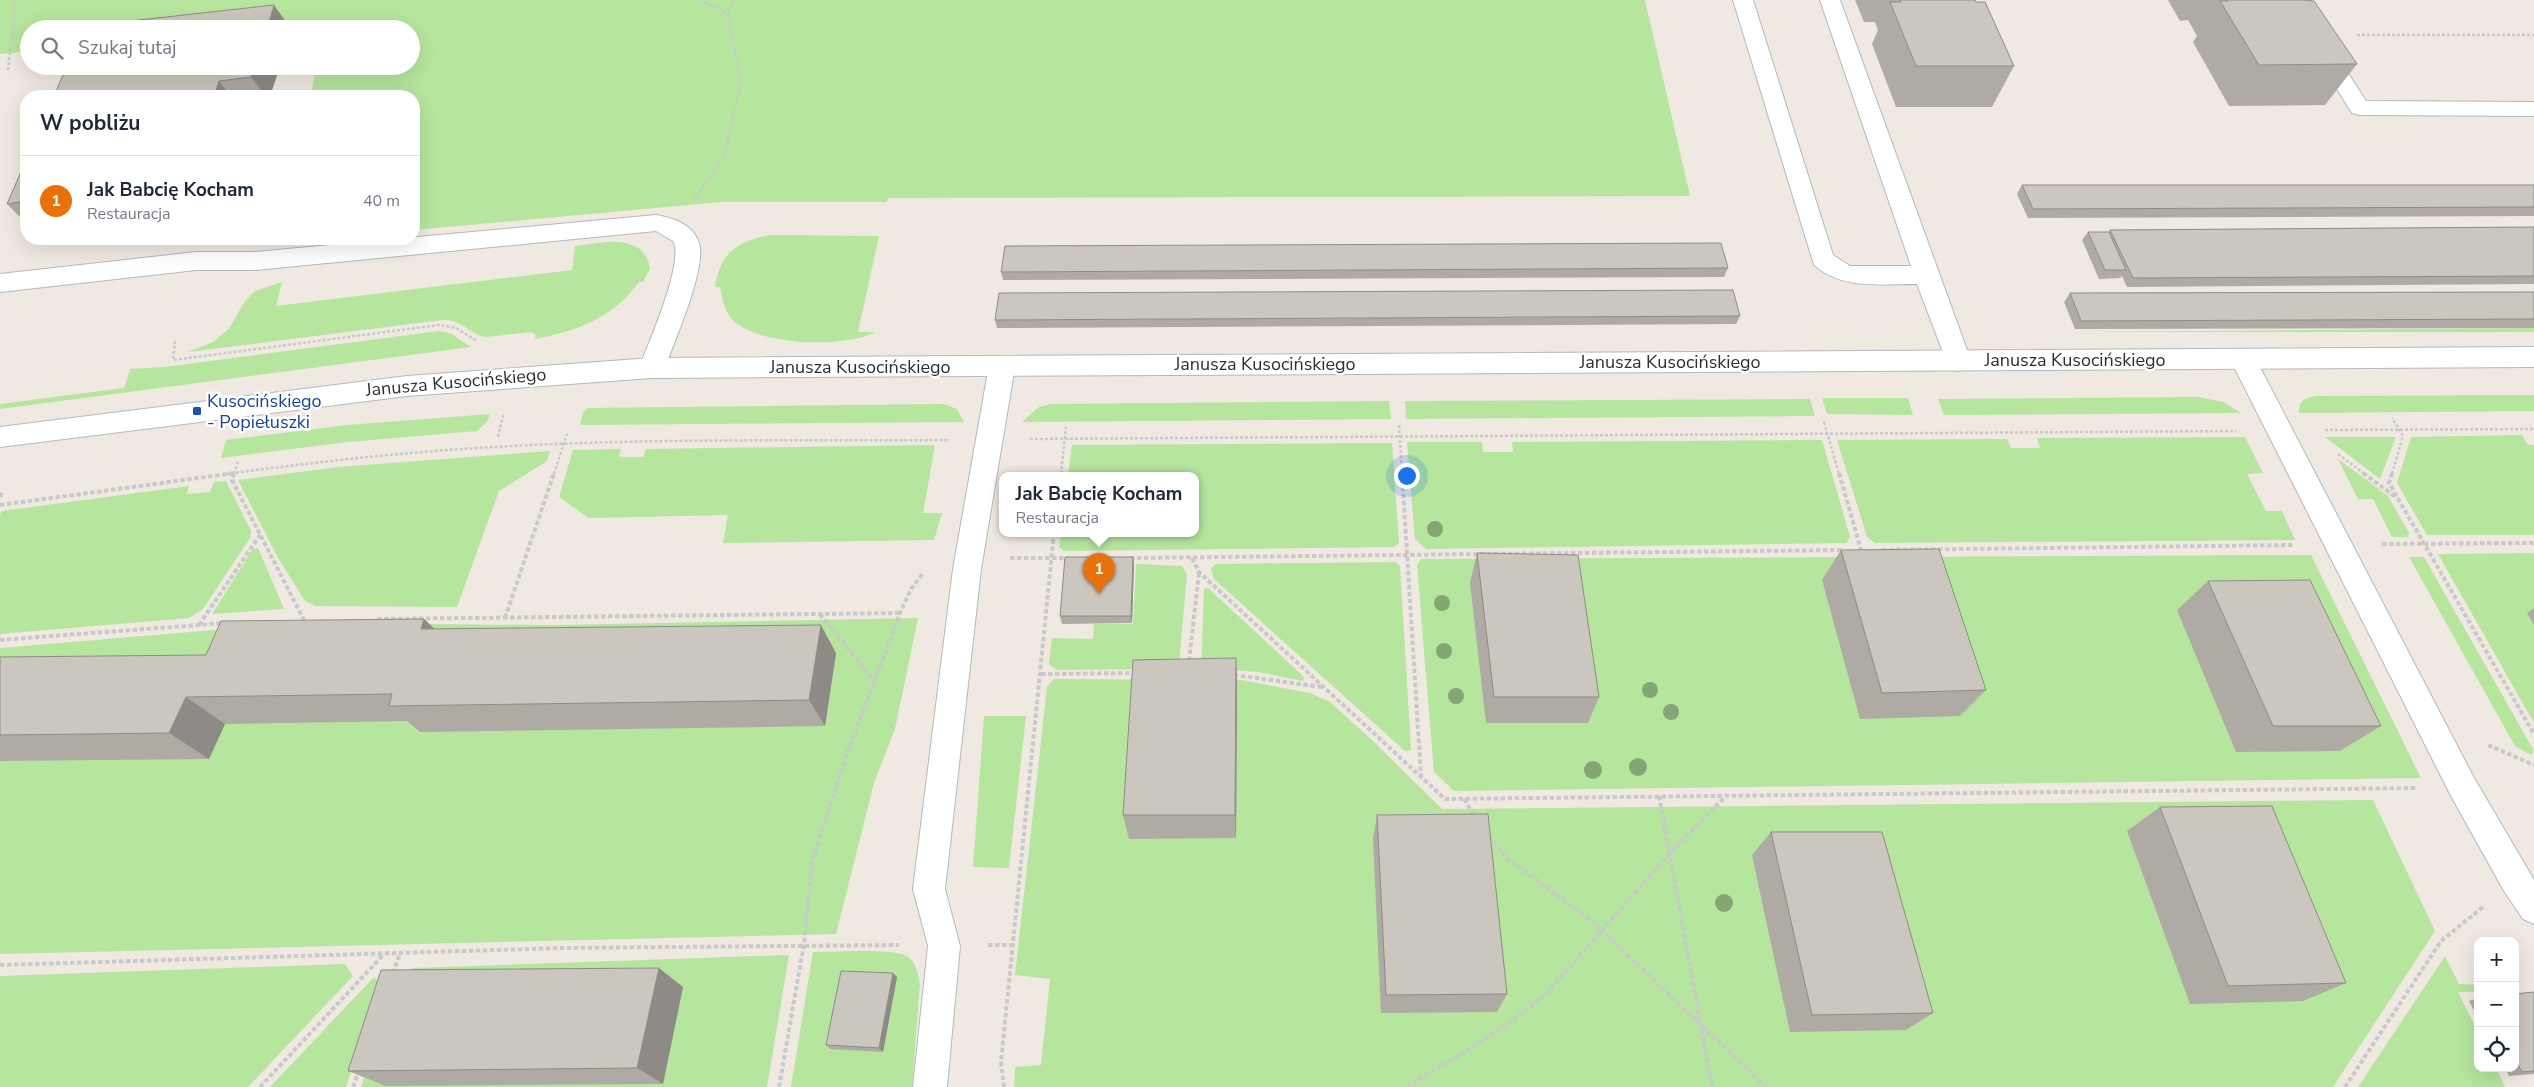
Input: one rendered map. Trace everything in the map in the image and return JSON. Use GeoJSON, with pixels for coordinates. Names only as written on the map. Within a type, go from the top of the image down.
{"type":"FeatureCollection","features":[{"type":"Feature","properties":{"kind":"street"},"geometry":{"type":"LineString","coordinates":[[1743,0],[1822,259],[1834,270],[1849,275],[1926,275]]}},
{"type":"Feature","properties":{"kind":"street"},"geometry":{"type":"LineString","coordinates":[[1830,0],[1958,361]]}},
{"type":"Feature","properties":{"kind":"street"},"geometry":{"type":"LineString","coordinates":[[2291,0],[2360,108],[2534,109]]}},
{"type":"Feature","properties":{"kind":"street"},"geometry":{"type":"LineString","coordinates":[[420,245],[634,224],[656,223],[673,228],[682,236],[689,254],[685,273],[652,368]]}},
{"type":"Feature","properties":{"kind":"street"},"geometry":{"type":"LineString","coordinates":[[0,283],[196,261],[255,261],[419,245]]}},
{"type":"Feature","properties":{"kind":"street","name":"Janusza Kusocińskiego"},"geometry":{"type":"LineString","coordinates":[[0,437],[418,384],[586,371],[652,368],[2534,357]]}},
{"type":"Feature","properties":{"kind":"street"},"geometry":{"type":"LineString","coordinates":[[2243,359],[2340,544],[2462,786],[2515,880],[2534,908]]}},
{"type":"Feature","properties":{"kind":"street"},"geometry":{"type":"LineString","coordinates":[[930,1087],[944,946],[929,889],[967,570],[1002,366]]}},
{"type":"Feature","properties":{"kind":"path"},"geometry":{"type":"LineString","coordinates":[[8,70],[16,0]]}},
{"type":"Feature","properties":{"kind":"path"},"geometry":{"type":"LineString","coordinates":[[700,0],[727,13]]}},
{"type":"Feature","properties":{"kind":"path"},"geometry":{"type":"LineString","coordinates":[[673,228],[725,154],[742,81],[727,13],[734,0]]}},
{"type":"Feature","properties":{"kind":"path"},"geometry":{"type":"LineString","coordinates":[[2314,35],[2534,35]]}},
{"type":"Feature","properties":{"kind":"path"},"geometry":{"type":"LineString","coordinates":[[175,340],[173,360],[439,326],[456,328],[474,341],[483,342]]}},
{"type":"Feature","properties":{"kind":"path"},"geometry":{"type":"LineString","coordinates":[[498,436],[504,409]]}},
{"type":"Feature","properties":{"kind":"path"},"geometry":{"type":"LineString","coordinates":[[2392,418],[2403,436],[2389,483],[2534,734]]}},
{"type":"Feature","properties":{"kind":"path"},"geometry":{"type":"LineString","coordinates":[[1824,422],[1861,550]]}},
{"type":"Feature","properties":{"kind":"path"},"geometry":{"type":"LineString","coordinates":[[1399,425],[1421,777]]}},
{"type":"Feature","properties":{"kind":"path"},"geometry":{"type":"LineString","coordinates":[[1061,472],[1066,427]]}},
{"type":"Feature","properties":{"kind":"path"},"geometry":{"type":"LineString","coordinates":[[0,506],[340,460],[494,447],[684,441],[2534,429]]}},
{"type":"Feature","properties":{"kind":"path"},"geometry":{"type":"LineString","coordinates":[[2312,430],[2316,438],[2398,499]]}},
{"type":"Feature","properties":{"kind":"path"},"geometry":{"type":"LineString","coordinates":[[505,618],[567,434]]}},
{"type":"Feature","properties":{"kind":"path"},"geometry":{"type":"LineString","coordinates":[[238,461],[232,480],[304,620]]}},
{"type":"Feature","properties":{"kind":"path"},"geometry":{"type":"LineString","coordinates":[[0,497],[2,493]]}},
{"type":"Feature","properties":{"kind":"path"},"geometry":{"type":"LineString","coordinates":[[199,624],[260,534]]}},
{"type":"Feature","properties":{"kind":"path"},"geometry":{"type":"LineString","coordinates":[[1004,1087],[1001,1062],[1054,537]]}},
{"type":"Feature","properties":{"kind":"path"},"geometry":{"type":"LineString","coordinates":[[1880,550],[2534,542]]}},
{"type":"Feature","properties":{"kind":"path"},"geometry":{"type":"LineString","coordinates":[[1126,558],[1870,550]]}},
{"type":"Feature","properties":{"kind":"path"},"geometry":{"type":"LineString","coordinates":[[1051,558],[1070,558]]}},
{"type":"Feature","properties":{"kind":"path"},"geometry":{"type":"LineString","coordinates":[[1192,558],[1200,572],[1445,799],[2370,790],[2462,786]]}},
{"type":"Feature","properties":{"kind":"path"},"geometry":{"type":"LineString","coordinates":[[1189,664],[1200,572]]}},
{"type":"Feature","properties":{"kind":"path"},"geometry":{"type":"LineString","coordinates":[[371,619],[900,613],[845,759],[812,862],[804,944],[779,1087]]}},
{"type":"Feature","properties":{"kind":"path"},"geometry":{"type":"LineString","coordinates":[[820,614],[875,682]]}},
{"type":"Feature","properties":{"kind":"path"},"geometry":{"type":"LineString","coordinates":[[295,620],[313,620]]}},
{"type":"Feature","properties":{"kind":"path"},"geometry":{"type":"LineString","coordinates":[[0,640],[233,622]]}},
{"type":"Feature","properties":{"kind":"path"},"geometry":{"type":"LineString","coordinates":[[1041,674],[1139,673]]}},
{"type":"Feature","properties":{"kind":"path"},"geometry":{"type":"LineString","coordinates":[[1232,675],[1323,688]]}},
{"type":"Feature","properties":{"kind":"path"},"geometry":{"type":"LineString","coordinates":[[1659,796],[1712,1087]]}},
{"type":"Feature","properties":{"kind":"path"},"geometry":{"type":"LineString","coordinates":[[1407,1087],[1474,1048],[1521,1015],[1545,994],[1670,853],[1726,796]]}},
{"type":"Feature","properties":{"kind":"path"},"geometry":{"type":"LineString","coordinates":[[1463,799],[1476,819]]}},
{"type":"Feature","properties":{"kind":"path"},"geometry":{"type":"LineString","coordinates":[[1486,832],[1507,858],[1593,922],[1600,931],[1766,1087]]}},
{"type":"Feature","properties":{"kind":"path"},"geometry":{"type":"LineString","coordinates":[[2346,1087],[2441,941],[2515,880]]}},
{"type":"Feature","properties":{"kind":"path"},"geometry":{"type":"LineString","coordinates":[[0,965],[400,953],[804,944]]}},
{"type":"Feature","properties":{"kind":"path"},"geometry":{"type":"LineString","coordinates":[[391,980],[400,953]]}},
{"type":"Feature","properties":{"kind":"path"},"geometry":{"type":"LineString","coordinates":[[260,1087],[385,954]]}},
{"type":"Feature","properties":{"kind":"path"},"geometry":{"type":"LineString","coordinates":[[353,1087],[359,1069]]}},
{"type":"Feature","properties":{"kind":"green space"},"geometry":{"type":"Polygon","coordinates":[[[0,0],[1645,0],[1690,196],[888,198],[887,202],[720,202],[420,229],[420,90],[312,90],[314,75],[420,75],[420,20],[20,20],[20,52],[0,54],[0,0]]]}},
{"type":"Feature","properties":{"kind":"green space"},"geometry":{"type":"Polygon","coordinates":[[[772,235],[879,236],[858,332],[876,332],[844,341],[804,342],[764,336],[748,330],[735,322],[726,311],[720,287],[715,287],[721,265],[727,256],[741,244],[772,235]]]}},
{"type":"Feature","properties":{"kind":"green space"},"geometry":{"type":"Polygon","coordinates":[[[621,242],[635,246],[645,255],[650,269],[643,282],[639,282],[618,305],[606,314],[580,327],[550,336],[535,339],[536,335],[531,332],[486,337],[455,322],[442,320],[188,352],[213,342],[229,329],[245,301],[255,291],[282,282],[276,306],[572,270],[575,246],[621,242]]]}},
{"type":"Feature","properties":{"kind":"green space"},"geometry":{"type":"Polygon","coordinates":[[[2534,328],[2534,332],[2071,332],[2534,328]]]}},
{"type":"Feature","properties":{"kind":"green space"},"geometry":{"type":"Polygon","coordinates":[[[439,331],[450,333],[471,347],[0,409],[0,404],[124,388],[130,369],[164,367],[439,331]]]}},
{"type":"Feature","properties":{"kind":"green space"},"geometry":{"type":"Polygon","coordinates":[[[2534,395],[2534,411],[2299,413],[2301,402],[2310,397],[2318,396],[2534,395]]]}},
{"type":"Feature","properties":{"kind":"green space"},"geometry":{"type":"Polygon","coordinates":[[[2198,397],[2223,402],[2241,413],[1944,415],[1938,399],[2198,397]]]}},
{"type":"Feature","properties":{"kind":"green space"},"geometry":{"type":"Polygon","coordinates":[[[1822,398],[1908,398],[1913,415],[1827,414],[1822,398]]]}},
{"type":"Feature","properties":{"kind":"green space"},"geometry":{"type":"Polygon","coordinates":[[[1810,399],[1815,416],[1406,419],[1405,401],[1810,399]]]}},
{"type":"Feature","properties":{"kind":"green space"},"geometry":{"type":"Polygon","coordinates":[[[1389,401],[1391,419],[1022,422],[1039,407],[1051,404],[1389,401]]]}},
{"type":"Feature","properties":{"kind":"green space"},"geometry":{"type":"Polygon","coordinates":[[[944,404],[957,409],[964,422],[580,425],[583,412],[588,408],[944,404]]]}},
{"type":"Feature","properties":{"kind":"green space"},"geometry":{"type":"Polygon","coordinates":[[[490,414],[487,422],[477,431],[348,442],[221,458],[226,440],[347,425],[490,414]]]}},
{"type":"Feature","properties":{"kind":"green space"},"geometry":{"type":"Polygon","coordinates":[[[2522,435],[2528,445],[2534,445],[2534,535],[2427,535],[2397,483],[2411,437],[2522,435]]]}},
{"type":"Feature","properties":{"kind":"green space"},"geometry":{"type":"Polygon","coordinates":[[[2245,437],[2263,473],[2247,474],[2266,511],[2282,511],[2295,540],[1875,543],[1867,537],[1837,440],[2007,439],[2011,448],[2040,448],[2037,438],[2245,437]]]}},
{"type":"Feature","properties":{"kind":"green space"},"geometry":{"type":"Polygon","coordinates":[[[2325,437],[2396,437],[2380,479],[2325,437]]]}},
{"type":"Feature","properties":{"kind":"green space"},"geometry":{"type":"Polygon","coordinates":[[[1822,440],[1850,537],[1846,543],[1426,549],[1415,539],[1407,442],[1482,442],[1483,452],[1513,452],[1512,442],[1822,440]]]}},
{"type":"Feature","properties":{"kind":"green space"},"geometry":{"type":"Polygon","coordinates":[[[1392,443],[1399,543],[1394,547],[1064,551],[1059,547],[1060,537],[1199,537],[1199,472],[1068,472],[1072,445],[1392,443]]]}},
{"type":"Feature","properties":{"kind":"green space"},"geometry":{"type":"Polygon","coordinates":[[[935,445],[923,513],[942,513],[934,540],[723,543],[728,515],[589,518],[559,497],[573,450],[621,449],[619,457],[643,457],[646,449],[935,445]]]}},
{"type":"Feature","properties":{"kind":"green space"},"geometry":{"type":"Polygon","coordinates":[[[550,451],[547,461],[499,491],[457,607],[316,606],[305,601],[278,558],[238,480],[338,467],[550,451]]]}},
{"type":"Feature","properties":{"kind":"green space"},"geometry":{"type":"Polygon","coordinates":[[[2338,459],[2388,496],[2409,533],[2408,537],[2392,537],[2373,499],[2358,499],[2338,459]]]}},
{"type":"Feature","properties":{"kind":"green space"},"geometry":{"type":"Polygon","coordinates":[[[226,481],[251,531],[250,538],[203,609],[189,618],[0,634],[0,514],[2,511],[189,486],[187,494],[210,492],[214,482],[226,481]]]}},
{"type":"Feature","properties":{"kind":"green space"},"geometry":{"type":"Polygon","coordinates":[[[258,548],[284,609],[212,614],[253,549],[258,548]]]}},
{"type":"Feature","properties":{"kind":"green space"},"geometry":{"type":"Polygon","coordinates":[[[2534,553],[2534,723],[2438,554],[2534,553]]]}},
{"type":"Feature","properties":{"kind":"green space"},"geometry":{"type":"Polygon","coordinates":[[[2311,555],[2421,778],[1454,791],[1434,772],[1417,565],[1421,559],[2311,555]]]}},
{"type":"Feature","properties":{"kind":"green space"},"geometry":{"type":"Polygon","coordinates":[[[2409,557],[2424,557],[2534,751],[2531,755],[2515,746],[2409,557]]]}},
{"type":"Feature","properties":{"kind":"green space"},"geometry":{"type":"Polygon","coordinates":[[[1395,562],[1400,566],[1411,750],[1405,751],[1214,579],[1211,569],[1215,564],[1395,562]]]}},
{"type":"Feature","properties":{"kind":"green space"},"geometry":{"type":"Polygon","coordinates":[[[1136,564],[1182,566],[1187,574],[1179,664],[1173,669],[1057,670],[1049,664],[1052,638],[1093,639],[1094,624],[1133,624],[1136,564]]]}},
{"type":"Feature","properties":{"kind":"green space"},"geometry":{"type":"Polygon","coordinates":[[[1208,588],[1304,677],[1303,681],[1258,672],[1201,668],[1204,589],[1208,588]]]}},
{"type":"Feature","properties":{"kind":"green space"},"geometry":{"type":"Polygon","coordinates":[[[918,618],[895,729],[874,783],[836,934],[0,954],[0,648],[298,623],[558,625],[918,618]]]}},
{"type":"Feature","properties":{"kind":"green space"},"geometry":{"type":"Polygon","coordinates":[[[1054,679],[1241,680],[1310,693],[1330,702],[1372,740],[1442,809],[2373,800],[2435,931],[2333,1087],[1014,1087],[1015,1067],[1041,1065],[1050,979],[1015,975],[1047,687],[1054,679]]]}},
{"type":"Feature","properties":{"kind":"green space"},"geometry":{"type":"Polygon","coordinates":[[[984,716],[1026,716],[1009,868],[973,867],[984,716]]]}},
{"type":"Feature","properties":{"kind":"green space"},"geometry":{"type":"Polygon","coordinates":[[[813,952],[889,952],[907,956],[913,962],[920,984],[912,1087],[791,1087],[813,952]]]}},
{"type":"Feature","properties":{"kind":"green space"},"geometry":{"type":"Polygon","coordinates":[[[789,955],[767,1087],[361,1087],[398,979],[413,968],[789,955]]]}},
{"type":"Feature","properties":{"kind":"green space"},"geometry":{"type":"Polygon","coordinates":[[[2445,956],[2459,984],[2474,985],[2474,992],[2458,992],[2474,1024],[2474,1072],[2498,1072],[2505,1087],[2358,1087],[2445,956]]]}},
{"type":"Feature","properties":{"kind":"green space"},"geometry":{"type":"Polygon","coordinates":[[[345,964],[353,976],[248,1087],[0,1087],[0,976],[345,964]]]}},
{"type":"Feature","properties":{"kind":"green space"},"geometry":{"type":"Polygon","coordinates":[[[374,977],[381,984],[346,1087],[270,1087],[374,977]]]}},
{"type":"Feature","properties":{"kind":"building"},"geometry":{"type":"Polygon","coordinates":[[[1900,0],[1975,0],[1976,2],[1985,2],[2014,66],[1916,66],[1890,2],[1901,2],[1900,0]]]}},
{"type":"Feature","properties":{"kind":"building"},"geometry":{"type":"Polygon","coordinates":[[[2220,1],[2314,1],[2357,64],[2259,65],[2220,1]]]}},
{"type":"Feature","properties":{"kind":"building"},"geometry":{"type":"Polygon","coordinates":[[[274,5],[270,20],[139,20],[274,5]]]}},
{"type":"Feature","properties":{"kind":"building"},"geometry":{"type":"Polygon","coordinates":[[[63,75],[252,75],[251,77],[219,81],[216,90],[57,90],[63,75]]]}},
{"type":"Feature","properties":{"kind":"building"},"geometry":{"type":"Polygon","coordinates":[[[20,174],[20,202],[7,204],[20,174]]]}},
{"type":"Feature","properties":{"kind":"building"},"geometry":{"type":"Polygon","coordinates":[[[2022,185],[2534,185],[2534,207],[2033,209],[2022,185]]]}},
{"type":"Feature","properties":{"kind":"building"},"geometry":{"type":"Polygon","coordinates":[[[2534,227],[2534,276],[2133,278],[2110,230],[2534,227]]]}},
{"type":"Feature","properties":{"kind":"building"},"geometry":{"type":"Polygon","coordinates":[[[2088,232],[2109,232],[2126,270],[2105,270],[2088,232]]]}},
{"type":"Feature","properties":{"kind":"building"},"geometry":{"type":"Polygon","coordinates":[[[1721,243],[1728,268],[1001,272],[1005,246],[1721,243]]]}},
{"type":"Feature","properties":{"kind":"building"},"geometry":{"type":"Polygon","coordinates":[[[1733,290],[1740,316],[995,320],[999,293],[1733,290]]]}},
{"type":"Feature","properties":{"kind":"building"},"geometry":{"type":"Polygon","coordinates":[[[2534,292],[2534,319],[2081,321],[2070,293],[2534,292]]]}},
{"type":"Feature","properties":{"kind":"building"},"geometry":{"type":"Polygon","coordinates":[[[1939,549],[1986,690],[1882,693],[1841,550],[1939,549]]]}},
{"type":"Feature","properties":{"kind":"building"},"geometry":{"type":"Polygon","coordinates":[[[1477,553],[1578,555],[1599,697],[1494,697],[1477,553]]]}},
{"type":"Feature","properties":{"kind":"building"},"geometry":{"type":"Polygon","coordinates":[[[1065,557],[1133,557],[1131,616],[1060,616],[1065,557]]]}},
{"type":"Feature","properties":{"kind":"building"},"geometry":{"type":"Polygon","coordinates":[[[2310,580],[2381,726],[2273,726],[2208,581],[2310,580]]]}},
{"type":"Feature","properties":{"kind":"building"},"geometry":{"type":"Polygon","coordinates":[[[424,619],[421,629],[821,625],[809,700],[389,706],[392,694],[186,697],[169,733],[0,735],[0,657],[206,655],[221,621],[424,619]]]}},
{"type":"Feature","properties":{"kind":"building"},"geometry":{"type":"Polygon","coordinates":[[[1236,658],[1235,815],[1123,815],[1133,660],[1236,658]]]}},
{"type":"Feature","properties":{"kind":"building"},"geometry":{"type":"Polygon","coordinates":[[[2272,806],[2346,983],[2228,986],[2160,807],[2272,806]]]}},
{"type":"Feature","properties":{"kind":"building"},"geometry":{"type":"Polygon","coordinates":[[[1488,814],[1507,994],[1386,995],[1377,815],[1488,814]]]}},
{"type":"Feature","properties":{"kind":"building"},"geometry":{"type":"Polygon","coordinates":[[[1771,832],[1882,832],[1933,1013],[1812,1015],[1771,832]]]}},
{"type":"Feature","properties":{"kind":"building"},"geometry":{"type":"Polygon","coordinates":[[[659,968],[637,1068],[348,1071],[381,970],[659,968]]]}},
{"type":"Feature","properties":{"kind":"building"},"geometry":{"type":"Polygon","coordinates":[[[841,971],[893,973],[879,1048],[826,1045],[841,971]]]}},
{"type":"Feature","properties":{"kind":"building"},"geometry":{"type":"Polygon","coordinates":[[[2534,992],[2534,1071],[2522,1072],[2519,1066],[2519,994],[2534,992]]]}},
{"type":"Feature","properties":{"kind":"place","name":"Kusocińskiego - Popiełuszki"},"geometry":{"type":"Point","coordinates":[197,411]}},
{"type":"Feature","properties":{"kind":"place","name":"Jak Babcię Kocham"},"geometry":{"type":"Point","coordinates":[1099,594]}}]}
